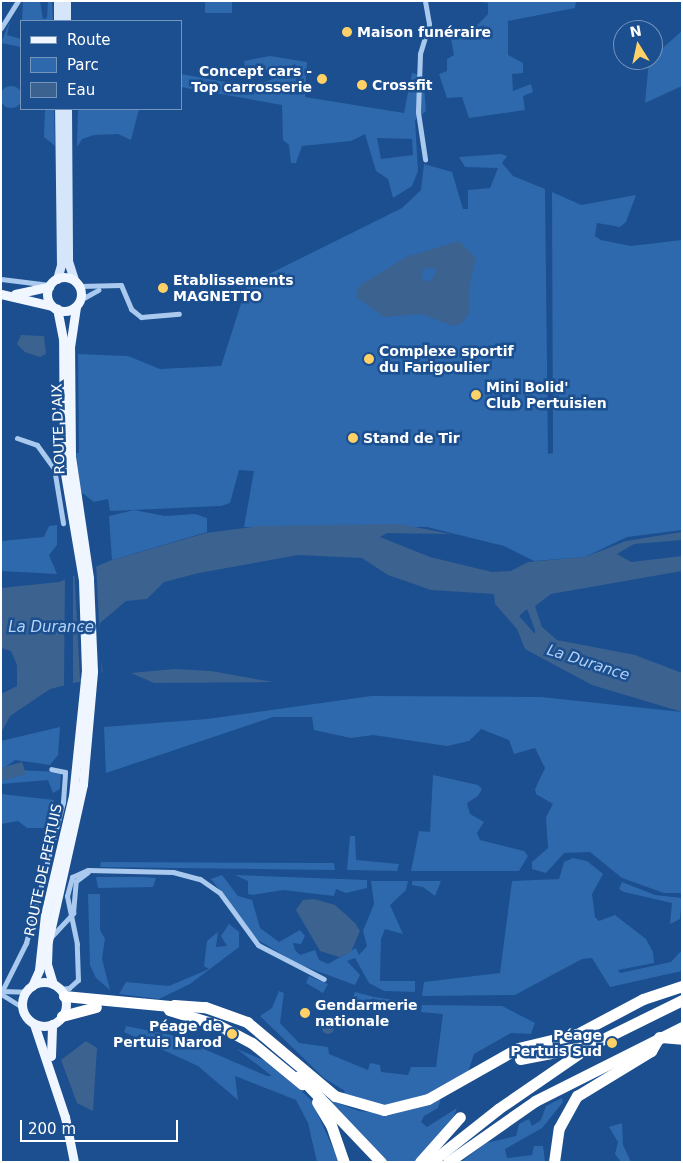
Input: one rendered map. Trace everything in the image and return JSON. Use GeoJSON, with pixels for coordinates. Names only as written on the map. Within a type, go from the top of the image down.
{"type":"FeatureCollection","features":[{"type":"Feature","properties":{"kind":"highway"},"geometry":{"type":"LineString","coordinates":[[59,990],[174,1005],[205,1007],[241,1019],[335,1096],[384,1110],[428,1100],[518,1048],[577,1034],[643,999],[682,986]]}},
{"type":"Feature","properties":{"kind":"highway"},"geometry":{"type":"LineString","coordinates":[[431,1162],[591,1045],[682,1000]]}},
{"type":"Feature","properties":{"kind":"highway"},"geometry":{"type":"LineString","coordinates":[[174,1005],[270,1057],[319,1106],[344,1162]]}},
{"type":"Feature","properties":{"kind":"highway"},"geometry":{"type":"LineString","coordinates":[[62,1016],[78,1008],[125,1006],[190,1013],[260,1043],[293,1069],[380,1162]]}},
{"type":"Feature","properties":{"kind":"highway"},"geometry":{"type":"LineString","coordinates":[[448,1162],[535,1101],[682,1027]]}},
{"type":"Feature","properties":{"kind":"highway"},"geometry":{"type":"LineString","coordinates":[[659,1037],[682,1039]]}},
{"type":"Feature","properties":{"kind":"highway"},"geometry":{"type":"LineString","coordinates":[[554,1162],[559,1128],[577,1096],[651,1051],[659,1037]]}},
{"type":"Feature","properties":{"kind":"highway"},"geometry":{"type":"LineString","coordinates":[[520,1059],[591,1045]]}},
{"type":"Feature","properties":{"kind":"highway"},"geometry":{"type":"LineString","coordinates":[[420,1162],[460,1117]]}},
{"type":"Feature","properties":{"kind":"main road"},"geometry":{"type":"LineString","coordinates":[[58,1],[58,20]]}},
{"type":"Feature","properties":{"kind":"main road"},"geometry":{"type":"LineString","coordinates":[[66,1],[66,20]]}},
{"type":"Feature","properties":{"kind":"main road"},"geometry":{"type":"LineString","coordinates":[[52,284],[61,257],[59,110]]}},
{"type":"Feature","properties":{"kind":"main road"},"geometry":{"type":"LineString","coordinates":[[67,110],[68,261],[76,283],[52,284],[1,294],[54,308],[78,304]]}},
{"type":"Feature","properties":{"kind":"main road","name":"ROUTE D'AIX"},"geometry":{"type":"LineString","coordinates":[[76,283],[78,304],[70,347],[71,456],[82,550]]}},
{"type":"Feature","properties":{"kind":"main road","name":"ROUTE D'AIX"},"geometry":{"type":"LineString","coordinates":[[52,284],[54,308],[63,339],[64,468],[82,550]]}},
{"type":"Feature","properties":{"kind":"main road"},"geometry":{"type":"LineString","coordinates":[[82,550],[90,655],[82,760]]}},
{"type":"Feature","properties":{"kind":"main road","name":"ROUTE DE PERTUIS"},"geometry":{"type":"LineString","coordinates":[[59,990],[48,970],[48,941],[82,760]]}},
{"type":"Feature","properties":{"kind":"main road","name":"ROUTE DE PERTUIS"},"geometry":{"type":"LineString","coordinates":[[29,989],[39,970],[44,915],[82,760]]}},
{"type":"Feature","properties":{"kind":"main road"},"geometry":{"type":"LineString","coordinates":[[34,1024],[52,1024],[62,1016],[59,990],[29,989],[22,1007],[34,1024],[65,1117],[74,1162]]}},
{"type":"Feature","properties":{"kind":"main road"},"geometry":{"type":"LineString","coordinates":[[52,1024],[49,1047],[79,1162]]}},
{"type":"Feature","properties":{"kind":"street"},"geometry":{"type":"LineString","coordinates":[[1,28],[18,1]]}},
{"type":"Feature","properties":{"kind":"street"},"geometry":{"type":"LineString","coordinates":[[425,1],[429,24],[420,54],[418,112],[425,159]]}},
{"type":"Feature","properties":{"kind":"street"},"geometry":{"type":"LineString","coordinates":[[1,279],[52,284]]}},
{"type":"Feature","properties":{"kind":"street"},"geometry":{"type":"LineString","coordinates":[[76,283],[101,289]]}},
{"type":"Feature","properties":{"kind":"street"},"geometry":{"type":"LineString","coordinates":[[78,304],[101,289],[121,285],[131,309],[141,317],[179,314]]}},
{"type":"Feature","properties":{"kind":"street"},"geometry":{"type":"LineString","coordinates":[[17,438],[37,445],[54,468],[63,523]]}},
{"type":"Feature","properties":{"kind":"street"},"geometry":{"type":"LineString","coordinates":[[1,992],[26,943],[63,802],[65,772],[51,769]]}},
{"type":"Feature","properties":{"kind":"street"},"geometry":{"type":"LineString","coordinates":[[59,990],[78,980],[78,944],[70,920],[67,896],[72,877],[83,870],[173,872],[200,879],[225,899],[258,945],[324,979]]}},
{"type":"Feature","properties":{"kind":"street"},"geometry":{"type":"LineString","coordinates":[[48,941],[70,920],[79,876],[101,870]]}},
{"type":"Feature","properties":{"kind":"street"},"geometry":{"type":"LineString","coordinates":[[1,992],[29,989]]}},
{"type":"Feature","properties":{"kind":"street"},"geometry":{"type":"LineString","coordinates":[[1,992],[22,1007]]}},
{"type":"Feature","properties":{"kind":"green space"},"geometry":{"type":"Polygon","coordinates":[[[23,1],[40,1],[43,19],[47,18],[48,1],[52,1],[53,20],[22,20],[23,1]]]}},
{"type":"Feature","properties":{"kind":"green space"},"geometry":{"type":"Polygon","coordinates":[[[205,1],[232,1],[232,13],[205,13],[205,1]]]}},
{"type":"Feature","properties":{"kind":"green space"},"geometry":{"type":"Polygon","coordinates":[[[477,1],[576,1],[575,8],[508,21],[508,55],[523,63],[523,73],[512,74],[513,91],[531,84],[533,92],[523,96],[525,110],[469,118],[462,97],[447,98],[439,74],[447,71],[447,59],[454,55],[451,39],[467,36],[488,14],[488,3],[477,1]]]}},
{"type":"Feature","properties":{"kind":"green space"},"geometry":{"type":"Polygon","coordinates":[[[10,21],[7,35],[20,39],[20,47],[1,43],[10,21]]]}},
{"type":"Feature","properties":{"kind":"green space"},"geometry":{"type":"Polygon","coordinates":[[[682,31],[682,86],[645,103],[648,70],[663,70],[663,48],[682,31]]]}},
{"type":"Feature","properties":{"kind":"green space"},"geometry":{"type":"Polygon","coordinates":[[[270,56],[307,62],[305,97],[404,113],[412,73],[423,76],[426,111],[415,120],[418,171],[412,186],[393,198],[388,179],[376,171],[365,134],[351,141],[302,146],[296,163],[291,163],[289,145],[283,140],[282,105],[182,87],[182,74],[253,87],[275,78],[275,71],[245,69],[244,61],[270,56]],[[377,138],[381,159],[413,155],[412,139],[377,138]]]}},
{"type":"Feature","properties":{"kind":"green space"},"geometry":{"type":"Polygon","coordinates":[[[11,86],[19,89],[19,105],[11,108],[3,105],[0,97],[3,89],[11,86]]]}},
{"type":"Feature","properties":{"kind":"green space"},"geometry":{"type":"Polygon","coordinates":[[[45,110],[54,110],[55,146],[44,137],[45,110]]]}},
{"type":"Feature","properties":{"kind":"green space"},"geometry":{"type":"Polygon","coordinates":[[[78,110],[139,110],[131,140],[118,134],[94,135],[82,139],[77,147],[78,110]]]}},
{"type":"Feature","properties":{"kind":"green space","name":"Complexe sportif du Farigoulier"},"geometry":{"type":"Polygon","coordinates":[[[501,154],[507,156],[502,163],[513,176],[545,189],[548,454],[553,453],[552,192],[581,205],[636,195],[626,222],[620,227],[597,223],[595,236],[601,240],[631,246],[682,240],[682,530],[627,537],[585,557],[534,561],[504,546],[427,527],[244,527],[254,471],[239,470],[230,503],[221,506],[110,511],[108,499],[94,502],[81,492],[76,453],[79,453],[78,354],[128,356],[160,369],[221,366],[247,285],[402,208],[421,190],[424,164],[452,172],[463,209],[468,209],[468,190],[490,188],[498,168],[465,167],[459,157],[501,154]]]}},
{"type":"Feature","properties":{"kind":"green space"},"geometry":{"type":"Polygon","coordinates":[[[134,510],[165,516],[195,514],[207,518],[207,532],[112,560],[109,516],[134,510]]]}},
{"type":"Feature","properties":{"kind":"green space"},"geometry":{"type":"Polygon","coordinates":[[[57,525],[57,545],[49,555],[57,574],[1,571],[1,541],[44,537],[49,526],[57,525]]]}},
{"type":"Feature","properties":{"kind":"green space"},"geometry":{"type":"Polygon","coordinates":[[[371,696],[541,697],[682,712],[682,893],[664,893],[622,878],[590,852],[564,853],[546,873],[532,869],[532,862],[548,848],[546,817],[553,804],[536,794],[535,789],[545,768],[535,748],[514,754],[509,740],[481,729],[469,741],[447,746],[373,735],[351,738],[314,730],[312,717],[273,717],[106,773],[104,727],[207,719],[371,696]]]}},
{"type":"Feature","properties":{"kind":"green space"},"geometry":{"type":"Polygon","coordinates":[[[60,727],[58,755],[50,765],[15,760],[1,770],[1,741],[60,727]]]}},
{"type":"Feature","properties":{"kind":"green space"},"geometry":{"type":"Polygon","coordinates":[[[16,770],[61,772],[60,789],[53,793],[48,780],[1,784],[1,776],[16,770]]]}},
{"type":"Feature","properties":{"kind":"green space"},"geometry":{"type":"Polygon","coordinates":[[[433,775],[478,785],[482,789],[478,796],[467,803],[470,814],[484,822],[477,833],[480,840],[524,851],[528,856],[519,871],[411,871],[419,831],[430,832],[433,775]]]}},
{"type":"Feature","properties":{"kind":"green space"},"geometry":{"type":"Polygon","coordinates":[[[1,794],[54,800],[44,828],[27,828],[18,821],[1,824],[1,794]]]}},
{"type":"Feature","properties":{"kind":"green space"},"geometry":{"type":"Polygon","coordinates":[[[350,836],[355,836],[356,860],[399,864],[397,871],[347,870],[350,836]]]}},
{"type":"Feature","properties":{"kind":"green space"},"geometry":{"type":"Polygon","coordinates":[[[573,858],[587,861],[603,874],[592,894],[595,917],[599,921],[615,915],[646,939],[653,952],[654,963],[618,970],[620,973],[671,962],[682,950],[682,971],[610,987],[592,958],[582,959],[515,995],[422,996],[424,982],[500,973],[512,881],[559,879],[564,862],[573,858]]]}},
{"type":"Feature","properties":{"kind":"green space"},"geometry":{"type":"Polygon","coordinates":[[[101,862],[334,863],[335,870],[100,867],[101,862]]]}},
{"type":"Feature","properties":{"kind":"green space"},"geometry":{"type":"Polygon","coordinates":[[[222,875],[238,896],[252,900],[260,928],[279,942],[300,930],[305,936],[301,944],[293,943],[295,950],[300,955],[315,950],[319,960],[328,964],[356,948],[359,955],[367,946],[363,931],[374,904],[371,881],[408,881],[406,890],[390,905],[403,934],[385,929],[381,939],[380,981],[415,981],[415,992],[384,991],[369,983],[355,958],[347,961],[360,975],[355,985],[298,964],[258,940],[211,879],[222,875]]]}},
{"type":"Feature","properties":{"kind":"green space"},"geometry":{"type":"Polygon","coordinates":[[[235,875],[367,880],[367,888],[346,893],[336,889],[334,896],[283,890],[253,895],[248,894],[248,881],[235,875]]]}},
{"type":"Feature","properties":{"kind":"green space"},"geometry":{"type":"Polygon","coordinates":[[[96,877],[156,878],[153,887],[98,888],[96,877]]]}},
{"type":"Feature","properties":{"kind":"green space"},"geometry":{"type":"Polygon","coordinates":[[[412,881],[441,881],[435,896],[423,887],[412,885],[412,881]]]}},
{"type":"Feature","properties":{"kind":"green space"},"geometry":{"type":"Polygon","coordinates":[[[622,882],[655,895],[682,898],[680,919],[670,924],[672,903],[624,892],[619,889],[622,882]]]}},
{"type":"Feature","properties":{"kind":"green space"},"geometry":{"type":"Polygon","coordinates":[[[88,894],[100,894],[100,930],[105,939],[102,959],[110,990],[96,978],[90,965],[88,894]]]}},
{"type":"Feature","properties":{"kind":"green space"},"geometry":{"type":"Polygon","coordinates":[[[229,924],[239,932],[239,947],[190,984],[159,999],[119,994],[126,982],[169,986],[209,969],[204,966],[207,941],[218,932],[216,947],[227,946],[221,936],[229,924]]]}},
{"type":"Feature","properties":{"kind":"green space"},"geometry":{"type":"Polygon","coordinates":[[[309,976],[328,984],[323,993],[306,983],[309,976]]]}},
{"type":"Feature","properties":{"kind":"green space"},"geometry":{"type":"Polygon","coordinates":[[[279,991],[284,993],[280,1023],[299,1043],[328,1047],[329,1054],[368,1070],[370,1063],[380,1065],[381,1072],[408,1075],[411,1067],[436,1067],[443,1014],[421,1012],[422,1005],[502,1006],[535,1023],[531,1034],[511,1033],[474,1054],[468,1072],[435,1092],[382,1106],[343,1095],[345,1091],[324,1078],[260,1016],[272,1008],[279,991]]]}},
{"type":"Feature","properties":{"kind":"green space"},"geometry":{"type":"Polygon","coordinates":[[[355,992],[407,1002],[406,1006],[391,1004],[389,1010],[374,1007],[374,1003],[352,1000],[355,992]]]}},
{"type":"Feature","properties":{"kind":"green space"},"geometry":{"type":"Polygon","coordinates":[[[126,1026],[171,1035],[267,1076],[272,1076],[237,1049],[275,1065],[312,1101],[339,1162],[317,1162],[308,1123],[296,1100],[235,1076],[238,1100],[198,1066],[124,1032],[126,1026]]]}},
{"type":"Feature","properties":{"kind":"green space"},"geometry":{"type":"Polygon","coordinates":[[[441,1098],[438,1108],[424,1116],[421,1122],[427,1127],[457,1108],[452,1121],[415,1162],[388,1162],[327,1099],[359,1111],[393,1114],[441,1098]]]}},
{"type":"Feature","properties":{"kind":"green space"},"geometry":{"type":"Polygon","coordinates":[[[562,1098],[563,1102],[542,1128],[505,1149],[507,1158],[532,1155],[534,1146],[543,1146],[545,1162],[461,1162],[486,1143],[516,1136],[519,1124],[529,1119],[532,1126],[541,1120],[546,1106],[562,1098]]]}},
{"type":"Feature","properties":{"kind":"green space"},"geometry":{"type":"Polygon","coordinates":[[[622,1123],[623,1145],[631,1162],[621,1162],[615,1154],[618,1142],[609,1127],[622,1123]]]}},
{"type":"Feature","properties":{"kind":"water"},"geometry":{"type":"Polygon","coordinates":[[[459,241],[476,258],[469,288],[470,312],[462,323],[453,326],[421,314],[384,317],[356,297],[359,286],[406,257],[459,241]],[[423,268],[422,280],[431,281],[437,269],[423,268]]]}},
{"type":"Feature","properties":{"kind":"water"},"geometry":{"type":"Polygon","coordinates":[[[21,335],[44,336],[46,354],[40,357],[25,352],[17,344],[21,335]]]}},
{"type":"Feature","properties":{"kind":"water","name":"La Durance"},"geometry":{"type":"Polygon","coordinates":[[[399,524],[451,534],[387,533],[380,537],[430,557],[492,572],[511,571],[528,562],[585,557],[626,541],[682,532],[682,540],[634,544],[617,554],[631,562],[682,556],[682,571],[551,594],[535,606],[542,627],[557,640],[635,655],[682,673],[682,712],[592,685],[525,649],[517,629],[495,604],[494,594],[431,590],[388,575],[362,558],[298,555],[199,573],[164,582],[147,599],[126,601],[100,623],[98,646],[103,671],[99,677],[50,689],[10,716],[1,733],[1,694],[17,686],[17,665],[11,651],[1,648],[1,588],[59,582],[112,560],[206,533],[259,526],[399,524]],[[527,609],[519,616],[535,634],[527,609]]]}},
{"type":"Feature","properties":{"kind":"water"},"geometry":{"type":"Polygon","coordinates":[[[174,669],[211,671],[273,682],[154,683],[131,673],[174,669]]]}},
{"type":"Feature","properties":{"kind":"water"},"geometry":{"type":"Polygon","coordinates":[[[22,762],[26,774],[1,781],[1,768],[22,762]]]}},
{"type":"Feature","properties":{"kind":"water"},"geometry":{"type":"Polygon","coordinates":[[[314,899],[335,905],[355,923],[360,931],[351,952],[339,957],[320,951],[296,910],[303,900],[314,899]]]}},
{"type":"Feature","properties":{"kind":"water"},"geometry":{"type":"Polygon","coordinates":[[[326,1022],[330,1022],[334,1028],[330,1034],[326,1034],[322,1030],[322,1026],[326,1022]]]}},
{"type":"Feature","properties":{"kind":"water"},"geometry":{"type":"Polygon","coordinates":[[[86,1041],[97,1048],[93,1111],[77,1103],[61,1060],[86,1041]]]}},
{"type":"Feature","properties":{"kind":"pier"},"geometry":{"type":"Polygon","coordinates":[[[96,564],[102,678],[80,679],[74,565],[96,564]]]}},
{"type":"Feature","properties":{"kind":"pier"},"geometry":{"type":"Polygon","coordinates":[[[73,573],[73,685],[64,687],[65,576],[73,573]]]}},
{"type":"Feature","properties":{"kind":"place","name":"Maison funéraire"},"geometry":{"type":"Point","coordinates":[347,32]}},
{"type":"Feature","properties":{"kind":"place","name":"Concept cars - Top carrosserie"},"geometry":{"type":"Point","coordinates":[322,79]}},
{"type":"Feature","properties":{"kind":"place","name":"Crossfit"},"geometry":{"type":"Point","coordinates":[362,85]}},
{"type":"Feature","properties":{"kind":"place","name":"Etablissements MAGNETTO"},"geometry":{"type":"Point","coordinates":[163,288]}},
{"type":"Feature","properties":{"kind":"place","name":"Complexe sportif du Farigoulier"},"geometry":{"type":"Point","coordinates":[369,359]}},
{"type":"Feature","properties":{"kind":"place","name":"Mini Bolid' Club Pertuisien"},"geometry":{"type":"Point","coordinates":[476,395]}},
{"type":"Feature","properties":{"kind":"place","name":"Stand de Tir"},"geometry":{"type":"Point","coordinates":[353,438]}},
{"type":"Feature","properties":{"kind":"place","name":"Gendarmerie nationale"},"geometry":{"type":"Point","coordinates":[305,1013]}},
{"type":"Feature","properties":{"kind":"place","name":"Péage de Pertuis Narod"},"geometry":{"type":"Point","coordinates":[232,1034]}},
{"type":"Feature","properties":{"kind":"place","name":"Péage Pertuis Sud"},"geometry":{"type":"Point","coordinates":[612,1043]}}]}
